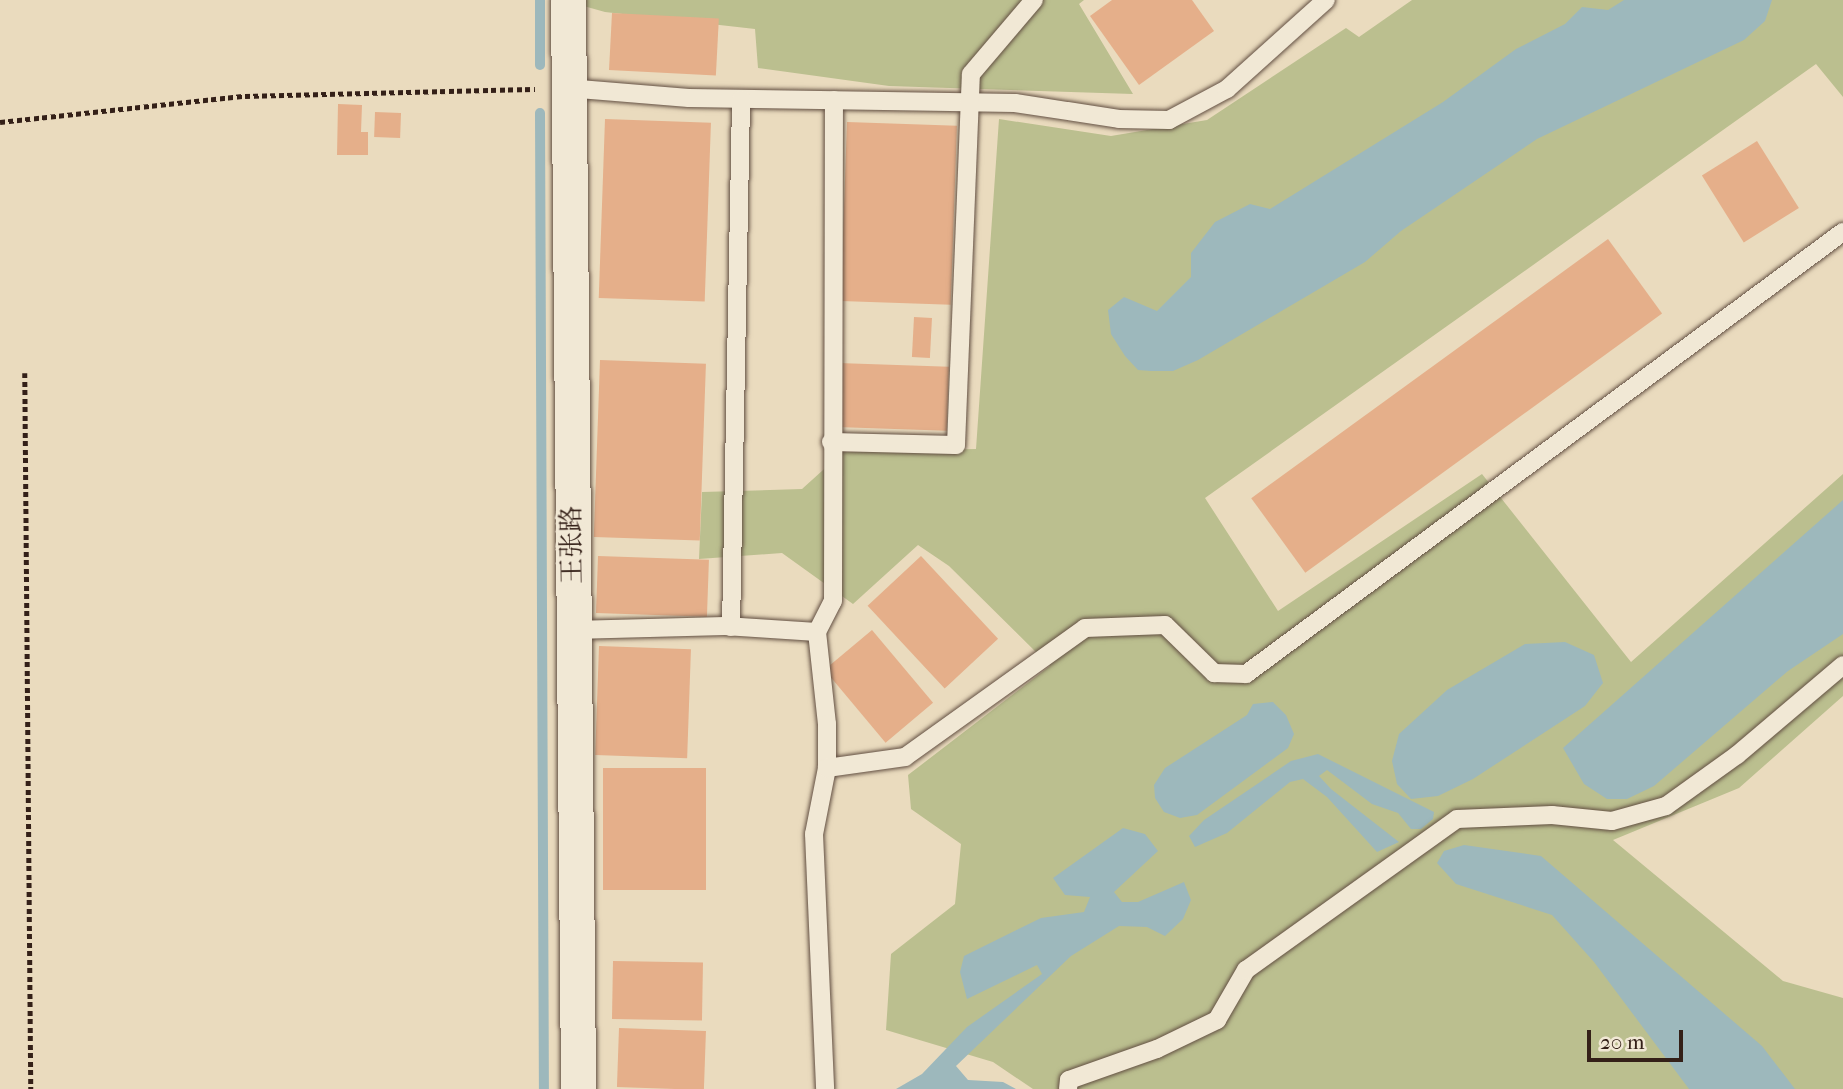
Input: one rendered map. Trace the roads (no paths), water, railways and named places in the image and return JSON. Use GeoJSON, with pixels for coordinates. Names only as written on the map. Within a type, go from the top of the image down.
{"type":"FeatureCollection","features":[{"type":"Feature","properties":{"kind":"street","name":"王张路"},"geometry":{"type":"LineString","coordinates":[[568,0],[578,1089]]}},
{"type":"Feature","properties":{"kind":"lane"},"geometry":{"type":"LineString","coordinates":[[831,442],[956,445],[971,74],[1034,0]]}},
{"type":"Feature","properties":{"kind":"lane"},"geometry":{"type":"LineString","coordinates":[[567,88],[741,99],[1015,103],[1119,119],[1169,120],[1227,89],[1326,0]]}},
{"type":"Feature","properties":{"kind":"lane"},"geometry":{"type":"LineString","coordinates":[[731,627],[741,99]]}},
{"type":"Feature","properties":{"kind":"lane"},"geometry":{"type":"LineString","coordinates":[[825,1089],[814,834],[827,768],[827,724],[817,632],[833,601],[831,442],[834,100]]}},
{"type":"Feature","properties":{"kind":"lane"},"geometry":{"type":"LineString","coordinates":[[827,768],[905,757],[1085,628],[1165,625],[1214,673],[1246,674],[1843,232]]}},
{"type":"Feature","properties":{"kind":"lane"},"geometry":{"type":"LineString","coordinates":[[573,630],[731,627],[817,632]]}},
{"type":"Feature","properties":{"kind":"lane"},"geometry":{"type":"LineString","coordinates":[[1068,1089],[1069,1080],[1157,1049],[1217,1020],[1246,970],[1457,819],[1552,815],[1612,821],[1666,806],[1737,755],[1843,666]]}},
{"type":"Feature","properties":{"kind":"water"},"geometry":{"type":"Polygon","coordinates":[[[1624,0],[1772,0],[1765,21],[1744,40],[1537,139],[1401,231],[1365,262],[1198,360],[1173,371],[1151,371],[1138,370],[1125,356],[1111,334],[1108,310],[1124,297],[1157,311],[1191,277],[1191,253],[1215,222],[1250,204],[1270,209],[1443,102],[1516,49],[1565,24],[1582,7],[1608,10],[1624,0]]]}},
{"type":"Feature","properties":{"kind":"water"},"geometry":{"type":"Polygon","coordinates":[[[1843,500],[1843,634],[1788,671],[1654,786],[1627,799],[1607,799],[1584,784],[1563,748],[1843,500]]]}},
{"type":"Feature","properties":{"kind":"water"},"geometry":{"type":"Polygon","coordinates":[[[1565,642],[1594,655],[1603,683],[1585,706],[1473,779],[1438,796],[1411,799],[1397,784],[1392,761],[1399,734],[1447,690],[1525,644],[1565,642]]]}},
{"type":"Feature","properties":{"kind":"water"},"geometry":{"type":"Polygon","coordinates":[[[1273,702],[1286,715],[1294,734],[1288,748],[1197,815],[1180,818],[1164,812],[1155,798],[1154,785],[1165,768],[1247,715],[1253,704],[1273,702]]]}},
{"type":"Feature","properties":{"kind":"water"},"geometry":{"type":"Polygon","coordinates":[[[1318,754],[1434,812],[1433,819],[1421,829],[1411,829],[1398,813],[1372,804],[1327,770],[1319,776],[1331,789],[1399,842],[1377,852],[1327,797],[1303,779],[1290,782],[1227,833],[1195,847],[1189,836],[1204,820],[1291,761],[1318,754]]]}},
{"type":"Feature","properties":{"kind":"water"},"geometry":{"type":"Polygon","coordinates":[[[1123,828],[1145,834],[1158,851],[1114,892],[1122,902],[1138,902],[1184,882],[1191,900],[1183,919],[1165,936],[1147,927],[1119,926],[1071,956],[956,1066],[968,1080],[1003,1082],[1016,1089],[896,1089],[922,1074],[967,1027],[1042,974],[1037,965],[967,999],[960,972],[964,956],[1041,918],[1084,912],[1090,897],[1065,895],[1053,878],[1123,828]]]}},
{"type":"Feature","properties":{"kind":"water"},"geometry":{"type":"Polygon","coordinates":[[[1464,845],[1541,856],[1762,1046],[1795,1089],[1689,1089],[1594,962],[1552,915],[1456,884],[1437,863],[1444,851],[1464,845]]]}},
{"type":"Feature","properties":{"kind":"waterway"},"geometry":{"type":"LineString","coordinates":[[540,0],[540,65]]}},
{"type":"Feature","properties":{"kind":"waterway"},"geometry":{"type":"LineString","coordinates":[[540,113],[544,1089]]}}]}
